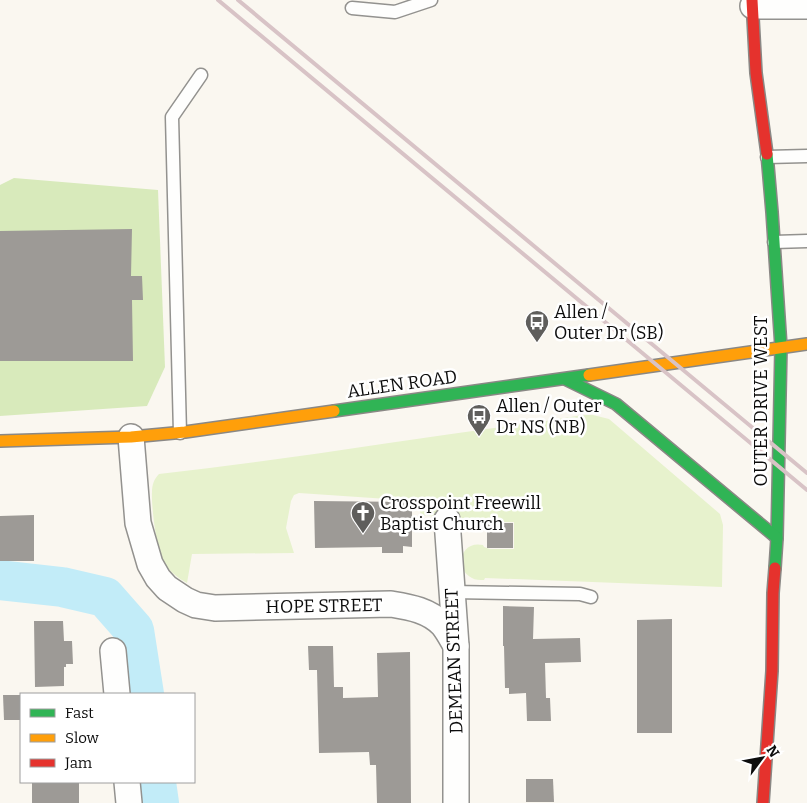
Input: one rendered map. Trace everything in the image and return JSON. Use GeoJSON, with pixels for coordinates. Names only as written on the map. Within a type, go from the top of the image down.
{"type":"FeatureCollection","features":[{"type":"Feature","properties":{"kind":"main road","name":"OUTER DRIVE WEST"},"geometry":{"type":"LineString","coordinates":[[753,3],[756,73],[767,157],[782,348],[772,671],[764,803]]}},
{"type":"Feature","properties":{"kind":"main road","name":"ALLEN ROAD"},"geometry":{"type":"LineString","coordinates":[[0,441],[131,437],[180,433],[807,344]]}},
{"type":"Feature","properties":{"kind":"main road"},"geometry":{"type":"LineString","coordinates":[[565,379],[616,404],[777,538]]}},
{"type":"Feature","properties":{"kind":"street"},"geometry":{"type":"LineString","coordinates":[[753,3],[807,6]]}},
{"type":"Feature","properties":{"kind":"street","name":"HOPE STREET"},"geometry":{"type":"LineString","coordinates":[[131,437],[138,524],[150,564],[158,578],[167,588],[185,600],[196,605],[215,608],[391,604],[414,608],[433,617],[443,625],[456,646]]}},
{"type":"Feature","properties":{"kind":"street","name":"DEMEAN STREET"},"geometry":{"type":"LineString","coordinates":[[447,520],[456,646],[456,803]]}},
{"type":"Feature","properties":{"kind":"street"},"geometry":{"type":"LineString","coordinates":[[113,651],[117,693]]}},
{"type":"Feature","properties":{"kind":"street"},"geometry":{"type":"LineString","coordinates":[[127,783],[129,803]]}},
{"type":"Feature","properties":{"kind":"lane"},"geometry":{"type":"LineString","coordinates":[[352,8],[395,12],[431,0]]}},
{"type":"Feature","properties":{"kind":"lane"},"geometry":{"type":"LineString","coordinates":[[180,433],[172,118],[201,75]]}},
{"type":"Feature","properties":{"kind":"lane"},"geometry":{"type":"LineString","coordinates":[[767,157],[807,156]]}},
{"type":"Feature","properties":{"kind":"lane"},"geometry":{"type":"LineString","coordinates":[[774,242],[807,241]]}},
{"type":"Feature","properties":{"kind":"lane"},"geometry":{"type":"LineString","coordinates":[[452,592],[580,594],[591,597]]}},
{"type":"Feature","properties":{"kind":"green space"},"geometry":{"type":"Polygon","coordinates":[[[14,178],[158,190],[165,367],[147,406],[0,416],[0,185],[14,178]]]}},
{"type":"Feature","properties":{"kind":"green space"},"geometry":{"type":"Polygon","coordinates":[[[593,415],[609,419],[720,514],[723,525],[722,587],[485,578],[484,580],[476,580],[466,574],[463,568],[462,556],[465,551],[475,545],[483,545],[490,549],[514,549],[514,522],[483,522],[483,525],[421,515],[417,501],[299,493],[294,495],[291,501],[286,528],[294,553],[192,554],[187,583],[171,571],[161,557],[155,528],[152,498],[153,485],[159,474],[593,415]]]}},
{"type":"Feature","properties":{"kind":"building"},"geometry":{"type":"Polygon","coordinates":[[[132,229],[131,276],[142,276],[143,300],[132,300],[133,361],[0,361],[0,231],[132,229]]]}},
{"type":"Feature","properties":{"kind":"building","name":"Crosspoint Freewill Baptist Church"},"geometry":{"type":"Polygon","coordinates":[[[314,501],[412,502],[412,547],[403,546],[403,553],[382,553],[382,547],[315,548],[314,501]]]}},
{"type":"Feature","properties":{"kind":"building"},"geometry":{"type":"Polygon","coordinates":[[[34,515],[34,561],[0,561],[0,516],[34,515]]]}},
{"type":"Feature","properties":{"kind":"building"},"geometry":{"type":"Polygon","coordinates":[[[487,523],[513,523],[513,548],[487,548],[487,523]]]}},
{"type":"Feature","properties":{"kind":"building"},"geometry":{"type":"Polygon","coordinates":[[[503,606],[534,607],[533,639],[580,638],[581,662],[545,663],[546,698],[550,698],[551,721],[527,721],[526,693],[509,694],[509,688],[505,688],[503,606]]]}},
{"type":"Feature","properties":{"kind":"building"},"geometry":{"type":"Polygon","coordinates":[[[672,619],[672,733],[637,733],[637,620],[672,619]]]}},
{"type":"Feature","properties":{"kind":"building"},"geometry":{"type":"Polygon","coordinates":[[[34,621],[63,621],[64,641],[72,641],[73,664],[66,664],[66,667],[64,667],[64,686],[35,687],[34,621]]]}},
{"type":"Feature","properties":{"kind":"building"},"geometry":{"type":"Polygon","coordinates":[[[308,646],[333,646],[334,687],[343,687],[343,698],[378,697],[377,653],[410,652],[411,803],[377,803],[376,765],[370,765],[369,752],[319,753],[317,670],[309,670],[308,646]]]}},
{"type":"Feature","properties":{"kind":"building"},"geometry":{"type":"Polygon","coordinates":[[[3,695],[20,695],[20,720],[4,720],[3,695]]]}},
{"type":"Feature","properties":{"kind":"building"},"geometry":{"type":"Polygon","coordinates":[[[526,779],[553,779],[554,802],[526,802],[526,779]]]}},
{"type":"Feature","properties":{"kind":"building"},"geometry":{"type":"Polygon","coordinates":[[[32,783],[79,783],[79,803],[32,803],[32,783]]]}},
{"type":"Feature","properties":{"kind":"waterway"},"geometry":{"type":"LineString","coordinates":[[0,580],[62,587],[105,597],[134,630],[144,693]]}},
{"type":"Feature","properties":{"kind":"waterway"},"geometry":{"type":"LineString","coordinates":[[156,783],[159,803]]}},
{"type":"Feature","properties":{"kind":"railway"},"geometry":{"type":"LineString","coordinates":[[218,0],[807,490]]}},
{"type":"Feature","properties":{"kind":"railway"},"geometry":{"type":"LineString","coordinates":[[238,0],[807,473]]}},
{"type":"Feature","properties":{"kind":"traffic: fast"},"geometry":{"type":"LineString","coordinates":[[767,154],[781,347],[775,568]]}},
{"type":"Feature","properties":{"kind":"traffic: fast"},"geometry":{"type":"LineString","coordinates":[[334,411],[589,375]]}},
{"type":"Feature","properties":{"kind":"traffic: fast"},"geometry":{"type":"LineString","coordinates":[[565,379],[616,404],[777,538]]}},
{"type":"Feature","properties":{"kind":"traffic: slow"},"geometry":{"type":"LineString","coordinates":[[589,375],[807,344]]}},
{"type":"Feature","properties":{"kind":"traffic: slow"},"geometry":{"type":"LineString","coordinates":[[0,441],[131,437],[185,432],[334,411]]}},
{"type":"Feature","properties":{"kind":"traffic: jam"},"geometry":{"type":"LineString","coordinates":[[752,0],[756,73],[767,154]]}},
{"type":"Feature","properties":{"kind":"traffic: jam"},"geometry":{"type":"LineString","coordinates":[[763,803],[772,671],[775,568]]}},
{"type":"Feature","properties":{"kind":"place","name":"Allen / Outer Dr (SB)"},"geometry":{"type":"Point","coordinates":[537,343]}},
{"type":"Feature","properties":{"kind":"place","name":"Allen / Outer Dr NS (NB)"},"geometry":{"type":"Point","coordinates":[479,437]}},
{"type":"Feature","properties":{"kind":"place","name":"Crosspoint Freewill Baptist Church"},"geometry":{"type":"Point","coordinates":[363,534]}}]}
